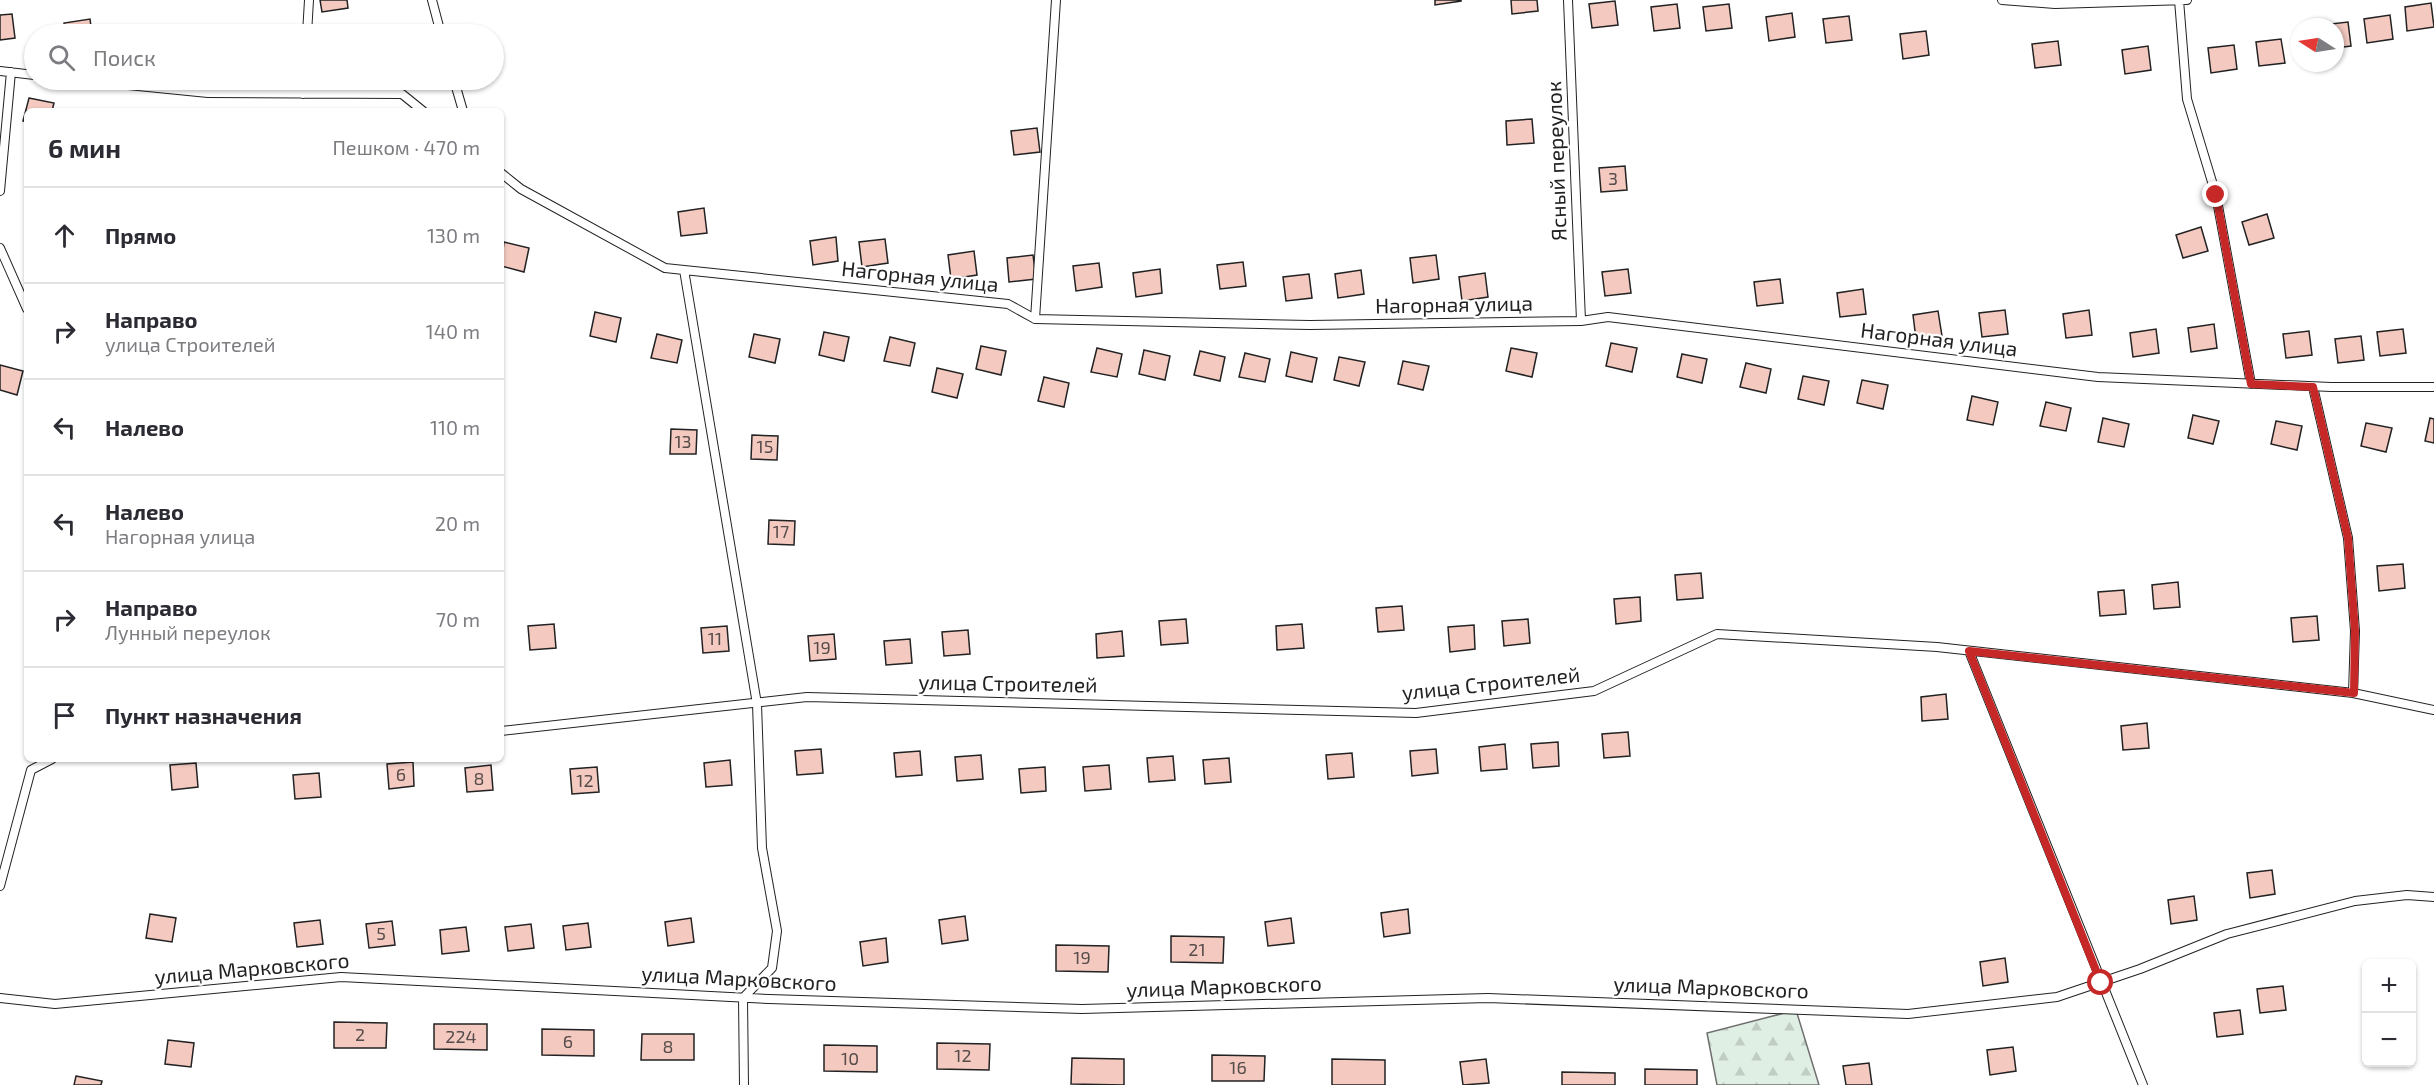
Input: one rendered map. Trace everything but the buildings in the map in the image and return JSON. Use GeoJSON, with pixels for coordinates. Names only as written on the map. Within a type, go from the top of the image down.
{"type":"FeatureCollection","features":[{"type":"Feature","properties":{"kind":"lane"},"geometry":{"type":"LineString","coordinates":[[308,24],[309,0]]}},
{"type":"Feature","properties":{"kind":"lane"},"geometry":{"type":"LineString","coordinates":[[432,0],[438,24]]}},
{"type":"Feature","properties":{"kind":"lane"},"geometry":{"type":"LineString","coordinates":[[1035,319],[1056,0]]}},
{"type":"Feature","properties":{"kind":"lane","name":"Ясный переулок"},"geometry":{"type":"LineString","coordinates":[[1568,0],[1581,321]]}},
{"type":"Feature","properties":{"kind":"lane"},"geometry":{"type":"LineString","coordinates":[[2002,0],[2055,4],[2181,0],[2187,99],[2216,195],[2251,384]]}},
{"type":"Feature","properties":{"kind":"lane"},"geometry":{"type":"LineString","coordinates":[[0,71],[24,74]]}},
{"type":"Feature","properties":{"kind":"lane"},"geometry":{"type":"LineString","coordinates":[[0,191],[11,72]]}},
{"type":"Feature","properties":{"kind":"lane"},"geometry":{"type":"LineString","coordinates":[[178,90],[208,93],[402,94],[419,108]]}},
{"type":"Feature","properties":{"kind":"lane"},"geometry":{"type":"LineString","coordinates":[[303,90],[303,94]]}},
{"type":"Feature","properties":{"kind":"lane"},"geometry":{"type":"LineString","coordinates":[[457,90],[462,108]]}},
{"type":"Feature","properties":{"kind":"lane","name":"Нагорная улица"},"geometry":{"type":"LineString","coordinates":[[504,175],[521,189],[665,268],[1008,304],[1035,319],[1310,324],[1581,321],[1608,317],[2098,377],[2313,387],[2434,387]]}},
{"type":"Feature","properties":{"kind":"lane"},"geometry":{"type":"LineString","coordinates":[[0,248],[24,302]]}},
{"type":"Feature","properties":{"kind":"lane"},"geometry":{"type":"LineString","coordinates":[[684,270],[757,704],[762,848],[777,931],[772,969],[743,998],[744,1085]]}},
{"type":"Feature","properties":{"kind":"lane"},"geometry":{"type":"LineString","coordinates":[[2313,387],[2348,538],[2355,631],[2354,693]]}},
{"type":"Feature","properties":{"kind":"lane","name":"улица Строителей"},"geometry":{"type":"LineString","coordinates":[[504,731],[807,697],[1416,712],[1594,691],[1717,634],[1969,651],[2354,693],[2434,710]]}},
{"type":"Feature","properties":{"kind":"lane"},"geometry":{"type":"LineString","coordinates":[[1969,651],[2143,1085]]}},
{"type":"Feature","properties":{"kind":"lane"},"geometry":{"type":"LineString","coordinates":[[0,886],[30,770],[46,762]]}},
{"type":"Feature","properties":{"kind":"lane","name":"улица Марковского"},"geometry":{"type":"LineString","coordinates":[[0,998],[56,1004],[341,977],[743,998],[1082,1009],[1488,998],[1908,1014],[2057,997],[2101,983],[2227,934],[2355,901],[2407,895],[2434,897]]}},
{"type":"Feature","properties":{"kind":"green space"},"geometry":{"type":"Polygon","coordinates":[[[1796,1010],[1819,1085],[1717,1085],[1707,1033],[1796,1010]]]}},
{"type":"Feature","properties":{"kind":"route"},"geometry":{"type":"LineString","coordinates":[[2101,983],[1969,651],[2354,693],[2355,631],[2348,538],[2313,387],[2251,384],[2216,195]]}}]}
